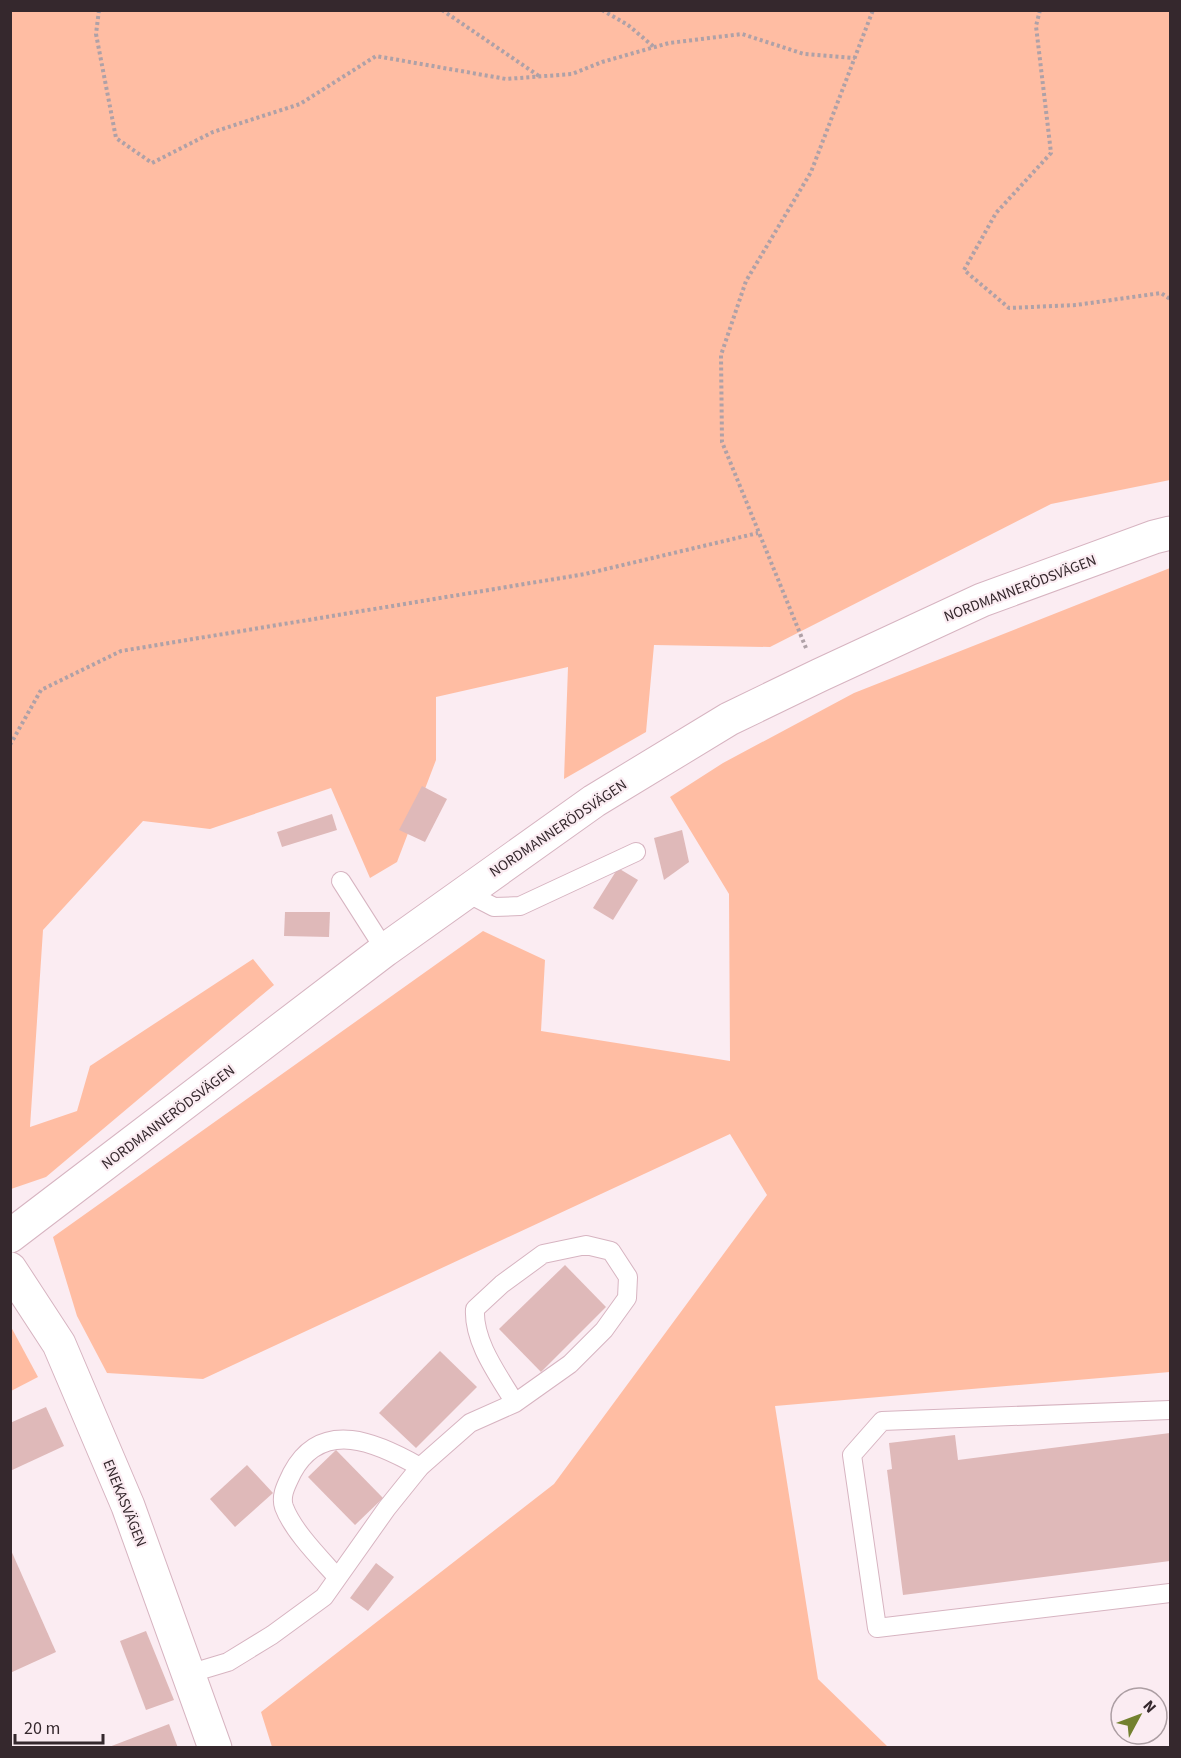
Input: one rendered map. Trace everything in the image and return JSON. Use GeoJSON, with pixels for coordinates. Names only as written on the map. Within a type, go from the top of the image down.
{"type":"FeatureCollection","features":[{"type":"Feature","properties":{"kind":"main road","name":"NORDMANNERÖDSVÄGEN"},"geometry":{"type":"LineString","coordinates":[[10,1236],[385,950],[465,892],[594,801],[729,719],[982,600],[1170,533]]}},
{"type":"Feature","properties":{"kind":"main road","name":"ENEKASVÄGEN"},"geometry":{"type":"LineString","coordinates":[[10,1269],[59,1344],[128,1506],[215,1748]]}},
{"type":"Feature","properties":{"kind":"lane"},"geometry":{"type":"LineString","coordinates":[[465,892],[494,907],[520,906],[636,852]]}},
{"type":"Feature","properties":{"kind":"lane"},"geometry":{"type":"LineString","coordinates":[[341,880],[385,950]]}},
{"type":"Feature","properties":{"kind":"lane"},"geometry":{"type":"LineString","coordinates":[[188,1674],[228,1662],[272,1635],[324,1597],[387,1508],[420,1467],[470,1423],[515,1403],[570,1364],[604,1330],[627,1298],[628,1277],[611,1251],[586,1245],[543,1254],[502,1284],[475,1309],[474,1322],[488,1357],[515,1403]]}},
{"type":"Feature","properties":{"kind":"lane"},"geometry":{"type":"LineString","coordinates":[[1170,1410],[882,1421],[852,1455],[877,1628],[1170,1593]]}},
{"type":"Feature","properties":{"kind":"lane"},"geometry":{"type":"LineString","coordinates":[[337,1577],[306,1542],[284,1506],[284,1490],[297,1465],[318,1444],[355,1438],[392,1450],[420,1467]]}},
{"type":"Feature","properties":{"kind":"path"},"geometry":{"type":"LineString","coordinates":[[99,10],[96,34],[116,138],[152,163],[213,132],[300,104],[376,56],[506,79],[540,77],[572,74],[602,62],[669,43],[742,34],[804,54],[855,58]]}},
{"type":"Feature","properties":{"kind":"path"},"geometry":{"type":"LineString","coordinates":[[442,10],[540,77]]}},
{"type":"Feature","properties":{"kind":"path"},"geometry":{"type":"LineString","coordinates":[[602,10],[628,25],[654,47]]}},
{"type":"Feature","properties":{"kind":"path"},"geometry":{"type":"LineString","coordinates":[[820,675],[807,652],[722,442],[721,355],[746,281],[811,172],[873,10]]}},
{"type":"Feature","properties":{"kind":"path"},"geometry":{"type":"LineString","coordinates":[[1040,10],[1036,26],[1051,153],[996,213],[964,270],[1009,308],[1076,305],[1161,293],[1170,299]]}},
{"type":"Feature","properties":{"kind":"path"},"geometry":{"type":"LineString","coordinates":[[10,745],[41,690],[121,651],[585,574],[758,533]]}},
{"type":"Feature","properties":{"kind":"shaded area"},"geometry":{"type":"Polygon","coordinates":[[[10,11],[1170,11],[1170,480],[1051,504],[770,647],[654,645],[646,732],[564,779],[568,667],[436,697],[436,760],[397,862],[370,878],[331,788],[210,829],[143,821],[43,930],[30,1127],[77,1111],[90,1066],[253,959],[274,985],[46,1177],[11,1189],[10,11]]]}},
{"type":"Feature","properties":{"kind":"shaded area"},"geometry":{"type":"Polygon","coordinates":[[[1170,568],[1170,1372],[775,1406],[818,1679],[888,1747],[272,1747],[261,1712],[554,1484],[767,1195],[730,1134],[203,1379],[107,1373],[77,1316],[53,1237],[483,931],[545,960],[541,1031],[730,1061],[729,894],[670,797],[723,763],[854,693],[1170,568]]]}},
{"type":"Feature","properties":{"kind":"shaded area"},"geometry":{"type":"Polygon","coordinates":[[[10,1325],[38,1377],[11,1391],[10,1391],[10,1325]]]}},
{"type":"Feature","properties":{"kind":"building"},"geometry":{"type":"Polygon","coordinates":[[[422,786],[447,799],[425,842],[399,830],[422,786]]]}},
{"type":"Feature","properties":{"kind":"building"},"geometry":{"type":"Polygon","coordinates":[[[332,814],[337,830],[282,847],[277,832],[332,814]]]}},
{"type":"Feature","properties":{"kind":"building"},"geometry":{"type":"Polygon","coordinates":[[[682,830],[689,862],[664,880],[654,838],[682,830]]]}},
{"type":"Feature","properties":{"kind":"building"},"geometry":{"type":"Polygon","coordinates":[[[618,868],[638,880],[613,920],[593,908],[618,868]]]}},
{"type":"Feature","properties":{"kind":"building"},"geometry":{"type":"Polygon","coordinates":[[[285,912],[330,912],[329,937],[284,936],[285,912]]]}},
{"type":"Feature","properties":{"kind":"building"},"geometry":{"type":"Polygon","coordinates":[[[565,1265],[606,1307],[541,1372],[499,1329],[565,1265]]]}},
{"type":"Feature","properties":{"kind":"building"},"geometry":{"type":"Polygon","coordinates":[[[440,1351],[477,1387],[416,1448],[379,1413],[440,1351]]]}},
{"type":"Feature","properties":{"kind":"building"},"geometry":{"type":"Polygon","coordinates":[[[46,1407],[64,1446],[10,1471],[10,1423],[46,1407]]]}},
{"type":"Feature","properties":{"kind":"building"},"geometry":{"type":"Polygon","coordinates":[[[1170,1433],[1170,1561],[903,1595],[887,1470],[892,1469],[889,1443],[955,1435],[958,1460],[1170,1433]]]}},
{"type":"Feature","properties":{"kind":"building"},"geometry":{"type":"Polygon","coordinates":[[[336,1450],[383,1498],[355,1525],[308,1477],[336,1450]]]}},
{"type":"Feature","properties":{"kind":"building"},"geometry":{"type":"Polygon","coordinates":[[[247,1465],[273,1493],[235,1527],[210,1499],[247,1465]]]}},
{"type":"Feature","properties":{"kind":"building"},"geometry":{"type":"Polygon","coordinates":[[[10,1548],[56,1652],[10,1673],[10,1548]]]}},
{"type":"Feature","properties":{"kind":"building"},"geometry":{"type":"Polygon","coordinates":[[[376,1563],[394,1577],[368,1611],[350,1598],[376,1563]]]}},
{"type":"Feature","properties":{"kind":"building"},"geometry":{"type":"Polygon","coordinates":[[[146,1631],[174,1700],[146,1710],[120,1641],[146,1631]]]}},
{"type":"Feature","properties":{"kind":"building"},"geometry":{"type":"Polygon","coordinates":[[[169,1724],[178,1748],[109,1748],[109,1747],[169,1724]]]}}]}
